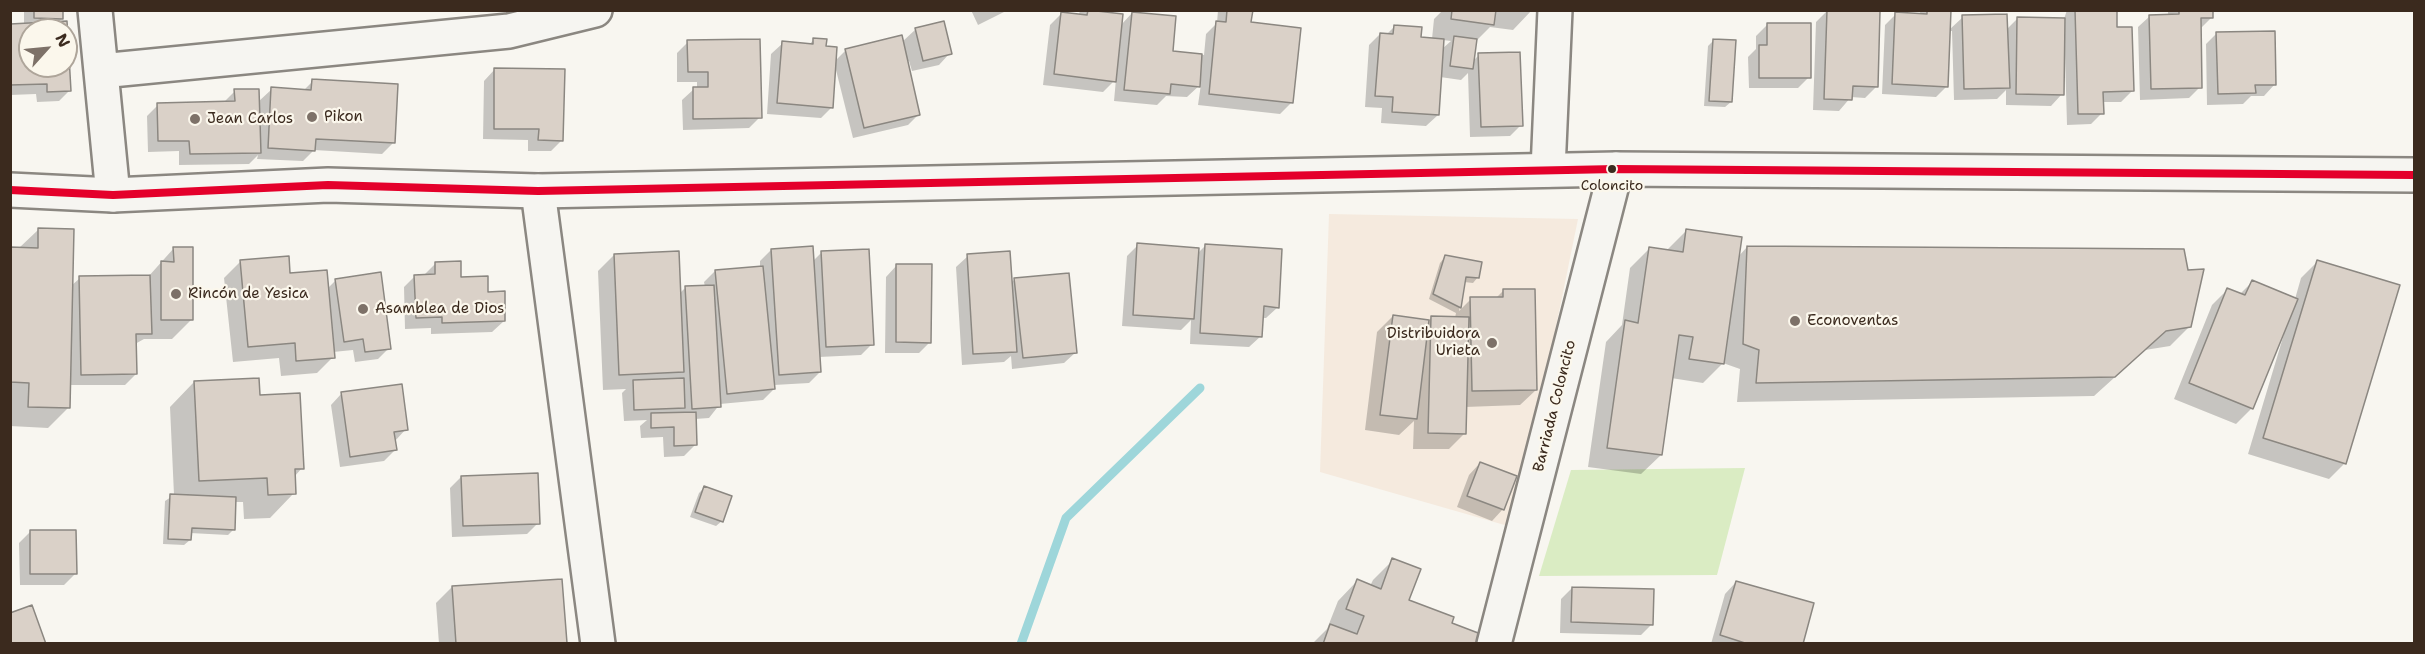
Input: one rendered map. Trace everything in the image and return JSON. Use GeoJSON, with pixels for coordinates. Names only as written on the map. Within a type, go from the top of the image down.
{"type":"FeatureCollection","features":[{"type":"Feature","properties":{"kind":"main road"},"geometry":{"type":"LineString","coordinates":[[95,10],[113,195]]}},
{"type":"Feature","properties":{"kind":"main road"},"geometry":{"type":"LineString","coordinates":[[101,71],[509,31],[595,10]]}},
{"type":"Feature","properties":{"kind":"main road"},"geometry":{"type":"LineString","coordinates":[[1548,170],[1555,10]]}},
{"type":"Feature","properties":{"kind":"main road"},"geometry":{"type":"LineString","coordinates":[[10,190],[113,195],[328,185],[538,191],[1616,169],[2415,175]]}},
{"type":"Feature","properties":{"kind":"main road","name":"Barriada Coloncito"},"geometry":{"type":"LineString","coordinates":[[1494,644],[1616,169]]}},
{"type":"Feature","properties":{"kind":"main road"},"geometry":{"type":"LineString","coordinates":[[538,191],[598,644]]}},
{"type":"Feature","properties":{"kind":"shaded area"},"geometry":{"type":"Polygon","coordinates":[[[1329,214],[1578,219],[1529,459],[1508,526],[1320,472],[1329,214]]]}},
{"type":"Feature","properties":{"kind":"green space"},"geometry":{"type":"Polygon","coordinates":[[[1745,468],[1717,575],[1539,576],[1571,470],[1745,468]]]}},
{"type":"Feature","properties":{"kind":"building"},"geometry":{"type":"Polygon","coordinates":[[[34,10],[63,10],[63,18],[34,18],[34,10]]]}},
{"type":"Feature","properties":{"kind":"building"},"geometry":{"type":"Polygon","coordinates":[[[1088,10],[1123,14],[1116,82],[1054,74],[1061,12],[1087,15],[1088,10]]]}},
{"type":"Feature","properties":{"kind":"building"},"geometry":{"type":"Polygon","coordinates":[[[1227,10],[1253,10],[1251,22],[1301,28],[1293,103],[1209,94],[1216,21],[1226,22],[1227,10]]]}},
{"type":"Feature","properties":{"kind":"building"},"geometry":{"type":"Polygon","coordinates":[[[1452,10],[1496,10],[1494,25],[1451,19],[1452,10]]]}},
{"type":"Feature","properties":{"kind":"building"},"geometry":{"type":"Polygon","coordinates":[[[1827,10],[1880,11],[1878,87],[1853,86],[1852,100],[1824,99],[1827,10]]]}},
{"type":"Feature","properties":{"kind":"building"},"geometry":{"type":"Polygon","coordinates":[[[1927,10],[1951,10],[1948,87],[1892,84],[1895,12],[1927,14],[1927,10]]]}},
{"type":"Feature","properties":{"kind":"building"},"geometry":{"type":"Polygon","coordinates":[[[2075,10],[2117,10],[2117,27],[2132,27],[2134,91],[2103,92],[2104,114],[2078,114],[2075,10]]]}},
{"type":"Feature","properties":{"kind":"building"},"geometry":{"type":"Polygon","coordinates":[[[2179,10],[2213,10],[2213,18],[2201,18],[2202,88],[2151,89],[2149,15],[2179,14],[2179,10]]]}},
{"type":"Feature","properties":{"kind":"building"},"geometry":{"type":"Polygon","coordinates":[[[1132,12],[1176,16],[1173,51],[1202,54],[1200,87],[1171,84],[1170,94],[1124,90],[1132,12]]]}},
{"type":"Feature","properties":{"kind":"building"},"geometry":{"type":"Polygon","coordinates":[[[2007,14],[2010,88],[1964,89],[1962,15],[2007,14]]]}},
{"type":"Feature","properties":{"kind":"building"},"geometry":{"type":"Polygon","coordinates":[[[2017,17],[2065,18],[2064,95],[2016,94],[2017,17]]]}},
{"type":"Feature","properties":{"kind":"building"},"geometry":{"type":"Polygon","coordinates":[[[944,21],[952,54],[923,61],[915,28],[944,21]]]}},
{"type":"Feature","properties":{"kind":"building"},"geometry":{"type":"Polygon","coordinates":[[[1767,23],[1811,23],[1811,78],[1759,78],[1759,45],[1767,45],[1767,23]]]}},
{"type":"Feature","properties":{"kind":"building"},"geometry":{"type":"Polygon","coordinates":[[[10,24],[18,24],[18,78],[70,78],[71,91],[47,92],[47,84],[10,85],[10,24]]]}},
{"type":"Feature","properties":{"kind":"building"},"geometry":{"type":"Polygon","coordinates":[[[1394,25],[1422,27],[1421,37],[1444,39],[1439,115],[1392,112],[1393,97],[1375,96],[1380,33],[1393,34],[1394,25]]]}},
{"type":"Feature","properties":{"kind":"building"},"geometry":{"type":"Polygon","coordinates":[[[2275,31],[2276,85],[2255,85],[2256,93],[2218,94],[2216,32],[2275,31]]]}},
{"type":"Feature","properties":{"kind":"building"},"geometry":{"type":"Polygon","coordinates":[[[902,35],[920,115],[864,128],[845,49],[902,35]]]}},
{"type":"Feature","properties":{"kind":"building"},"geometry":{"type":"Polygon","coordinates":[[[1454,36],[1477,39],[1473,69],[1450,66],[1454,36]]]}},
{"type":"Feature","properties":{"kind":"building"},"geometry":{"type":"Polygon","coordinates":[[[813,38],[827,39],[826,46],[837,47],[833,108],[777,103],[782,41],[813,44],[813,38]]]}},
{"type":"Feature","properties":{"kind":"building"},"geometry":{"type":"Polygon","coordinates":[[[760,39],[762,118],[693,119],[693,87],[708,87],[708,72],[688,72],[687,40],[760,39]]]}},
{"type":"Feature","properties":{"kind":"building"},"geometry":{"type":"Polygon","coordinates":[[[1713,39],[1736,40],[1732,102],[1709,101],[1713,39]]]}},
{"type":"Feature","properties":{"kind":"building"},"geometry":{"type":"Polygon","coordinates":[[[1520,52],[1523,126],[1481,127],[1478,53],[1520,52]]]}},
{"type":"Feature","properties":{"kind":"building"},"geometry":{"type":"Polygon","coordinates":[[[494,68],[565,69],[563,141],[538,140],[539,129],[494,129],[494,68]]]}},
{"type":"Feature","properties":{"kind":"building"},"geometry":{"type":"Polygon","coordinates":[[[312,79],[398,84],[395,143],[316,139],[315,151],[268,148],[271,87],[311,90],[312,79]]]}},
{"type":"Feature","properties":{"kind":"building"},"geometry":{"type":"Polygon","coordinates":[[[234,89],[259,89],[261,153],[190,154],[189,141],[158,141],[157,103],[235,101],[234,89]]]}},
{"type":"Feature","properties":{"kind":"building"},"geometry":{"type":"Polygon","coordinates":[[[38,228],[74,229],[70,408],[28,407],[29,383],[10,382],[10,247],[38,248],[38,228]]]}},
{"type":"Feature","properties":{"kind":"building"},"geometry":{"type":"Polygon","coordinates":[[[1686,229],[1742,237],[1724,364],[1689,359],[1693,337],[1679,335],[1662,455],[1607,448],[1625,320],[1638,323],[1649,247],[1683,252],[1686,229]]]}},
{"type":"Feature","properties":{"kind":"building"},"geometry":{"type":"Polygon","coordinates":[[[1137,243],[1199,248],[1194,319],[1133,315],[1137,243]]]}},
{"type":"Feature","properties":{"kind":"building"},"geometry":{"type":"Polygon","coordinates":[[[1205,244],[1282,249],[1279,308],[1264,306],[1262,337],[1200,333],[1205,244]]]}},
{"type":"Feature","properties":{"kind":"building"},"geometry":{"type":"Polygon","coordinates":[[[813,246],[821,372],[779,375],[771,249],[813,246]]]}},
{"type":"Feature","properties":{"kind":"building"},"geometry":{"type":"Polygon","coordinates":[[[1747,246],[2184,249],[2188,270],[2204,269],[2191,327],[2166,331],[2115,377],[1756,383],[1759,350],[1743,344],[1747,246]]]}},
{"type":"Feature","properties":{"kind":"building"},"geometry":{"type":"Polygon","coordinates":[[[173,247],[193,247],[193,320],[161,320],[161,261],[174,262],[173,247]]]}},
{"type":"Feature","properties":{"kind":"building"},"geometry":{"type":"Polygon","coordinates":[[[869,249],[874,345],[826,347],[821,251],[869,249]]]}},
{"type":"Feature","properties":{"kind":"building"},"geometry":{"type":"Polygon","coordinates":[[[679,251],[684,372],[619,375],[614,254],[679,251]]]}},
{"type":"Feature","properties":{"kind":"building"},"geometry":{"type":"Polygon","coordinates":[[[1010,251],[1017,352],[973,354],[967,254],[1010,251]]]}},
{"type":"Feature","properties":{"kind":"building"},"geometry":{"type":"Polygon","coordinates":[[[1445,255],[1482,262],[1479,278],[1466,277],[1461,308],[1433,294],[1445,255]]]}},
{"type":"Feature","properties":{"kind":"building"},"geometry":{"type":"Polygon","coordinates":[[[289,256],[290,273],[327,270],[335,358],[296,361],[295,343],[248,347],[240,260],[289,256]]]}},
{"type":"Feature","properties":{"kind":"building"},"geometry":{"type":"Polygon","coordinates":[[[2317,260],[2400,285],[2346,464],[2263,438],[2317,260]]]}},
{"type":"Feature","properties":{"kind":"building"},"geometry":{"type":"Polygon","coordinates":[[[461,261],[461,277],[488,276],[488,292],[505,291],[505,321],[442,323],[442,317],[416,318],[414,275],[435,274],[435,262],[461,261]]]}},
{"type":"Feature","properties":{"kind":"building"},"geometry":{"type":"Polygon","coordinates":[[[896,264],[932,264],[931,343],[896,342],[896,264]]]}},
{"type":"Feature","properties":{"kind":"building"},"geometry":{"type":"Polygon","coordinates":[[[763,266],[775,389],[727,394],[715,270],[763,266]]]}},
{"type":"Feature","properties":{"kind":"building","name":"Asamblea de Dios"},"geometry":{"type":"Polygon","coordinates":[[[381,272],[391,349],[365,352],[363,339],[344,342],[335,279],[381,272]]]}},
{"type":"Feature","properties":{"kind":"building"},"geometry":{"type":"Polygon","coordinates":[[[1069,273],[1077,353],[1023,358],[1014,278],[1069,273]]]}},
{"type":"Feature","properties":{"kind":"building"},"geometry":{"type":"Polygon","coordinates":[[[150,275],[152,334],[136,334],[137,374],[81,375],[79,276],[150,275]]]}},
{"type":"Feature","properties":{"kind":"building"},"geometry":{"type":"Polygon","coordinates":[[[2252,280],[2298,299],[2253,409],[2189,383],[2227,288],[2245,295],[2252,280]]]}},
{"type":"Feature","properties":{"kind":"building"},"geometry":{"type":"Polygon","coordinates":[[[714,285],[721,407],[692,409],[685,286],[714,285]]]}},
{"type":"Feature","properties":{"kind":"building"},"geometry":{"type":"Polygon","coordinates":[[[1503,289],[1535,289],[1537,390],[1472,391],[1470,297],[1503,297],[1503,289]]]}},
{"type":"Feature","properties":{"kind":"building"},"geometry":{"type":"Polygon","coordinates":[[[1393,315],[1429,320],[1417,419],[1380,415],[1393,315]]]}},
{"type":"Feature","properties":{"kind":"building"},"geometry":{"type":"Polygon","coordinates":[[[1431,316],[1469,317],[1466,434],[1428,433],[1431,316]]]}},
{"type":"Feature","properties":{"kind":"building"},"geometry":{"type":"Polygon","coordinates":[[[259,378],[260,395],[300,393],[304,469],[295,469],[296,494],[268,495],[267,478],[199,481],[194,381],[259,378]]]}},
{"type":"Feature","properties":{"kind":"building"},"geometry":{"type":"Polygon","coordinates":[[[684,378],[685,408],[634,410],[633,380],[684,378]]]}},
{"type":"Feature","properties":{"kind":"building"},"geometry":{"type":"Polygon","coordinates":[[[402,384],[408,430],[394,432],[397,450],[350,457],[341,392],[402,384]]]}},
{"type":"Feature","properties":{"kind":"building"},"geometry":{"type":"Polygon","coordinates":[[[696,412],[697,445],[674,446],[674,427],[651,428],[651,413],[696,412]]]}},
{"type":"Feature","properties":{"kind":"building"},"geometry":{"type":"Polygon","coordinates":[[[1480,462],[1517,476],[1504,510],[1467,496],[1480,462]]]}},
{"type":"Feature","properties":{"kind":"building"},"geometry":{"type":"Polygon","coordinates":[[[538,473],[540,524],[463,526],[461,476],[538,473]]]}},
{"type":"Feature","properties":{"kind":"building"},"geometry":{"type":"Polygon","coordinates":[[[704,486],[732,496],[723,522],[695,512],[704,486]]]}},
{"type":"Feature","properties":{"kind":"building"},"geometry":{"type":"Polygon","coordinates":[[[170,494],[236,497],[235,530],[192,528],[191,540],[168,539],[170,494]]]}},
{"type":"Feature","properties":{"kind":"building"},"geometry":{"type":"Polygon","coordinates":[[[30,530],[76,530],[77,574],[30,574],[30,530]]]}},
{"type":"Feature","properties":{"kind":"building"},"geometry":{"type":"Polygon","coordinates":[[[1392,558],[1421,569],[1409,600],[1454,617],[1452,623],[1486,636],[1483,644],[1323,644],[1330,624],[1357,634],[1364,616],[1346,609],[1357,579],[1381,589],[1392,558]]]}},
{"type":"Feature","properties":{"kind":"building"},"geometry":{"type":"Polygon","coordinates":[[[562,579],[567,643],[456,644],[452,586],[562,579]]]}},
{"type":"Feature","properties":{"kind":"building"},"geometry":{"type":"Polygon","coordinates":[[[1736,581],[1814,603],[1803,644],[1748,644],[1720,635],[1736,581]]]}},
{"type":"Feature","properties":{"kind":"building"},"geometry":{"type":"Polygon","coordinates":[[[1572,587],[1654,589],[1653,625],[1571,622],[1572,587]]]}},
{"type":"Feature","properties":{"kind":"building"},"geometry":{"type":"Polygon","coordinates":[[[32,605],[46,644],[10,644],[10,613],[32,605]]]}},
{"type":"Feature","properties":{"kind":"waterway"},"geometry":{"type":"LineString","coordinates":[[1021,644],[1066,518],[1200,388]]}},
{"type":"Feature","properties":{"kind":"transit line"},"geometry":{"type":"LineString","coordinates":[[10,190],[113,195],[328,185],[538,191],[1616,169],[2414,175]]}},
{"type":"Feature","properties":{"kind":"place","name":"Pikon"},"geometry":{"type":"Point","coordinates":[312,117]}},
{"type":"Feature","properties":{"kind":"place","name":"Jean Carlos"},"geometry":{"type":"Point","coordinates":[195,119]}},
{"type":"Feature","properties":{"kind":"place","name":"Coloncito"},"geometry":{"type":"Point","coordinates":[1612,169]}},
{"type":"Feature","properties":{"kind":"place","name":"Rincón de Yesica"},"geometry":{"type":"Point","coordinates":[176,294]}},
{"type":"Feature","properties":{"kind":"place","name":"Asamblea de Dios"},"geometry":{"type":"Point","coordinates":[363,309]}},
{"type":"Feature","properties":{"kind":"place","name":"Econoventas"},"geometry":{"type":"Point","coordinates":[1795,321]}},
{"type":"Feature","properties":{"kind":"place","name":"Distribuidora Urieta"},"geometry":{"type":"Point","coordinates":[1492,343]}}]}
